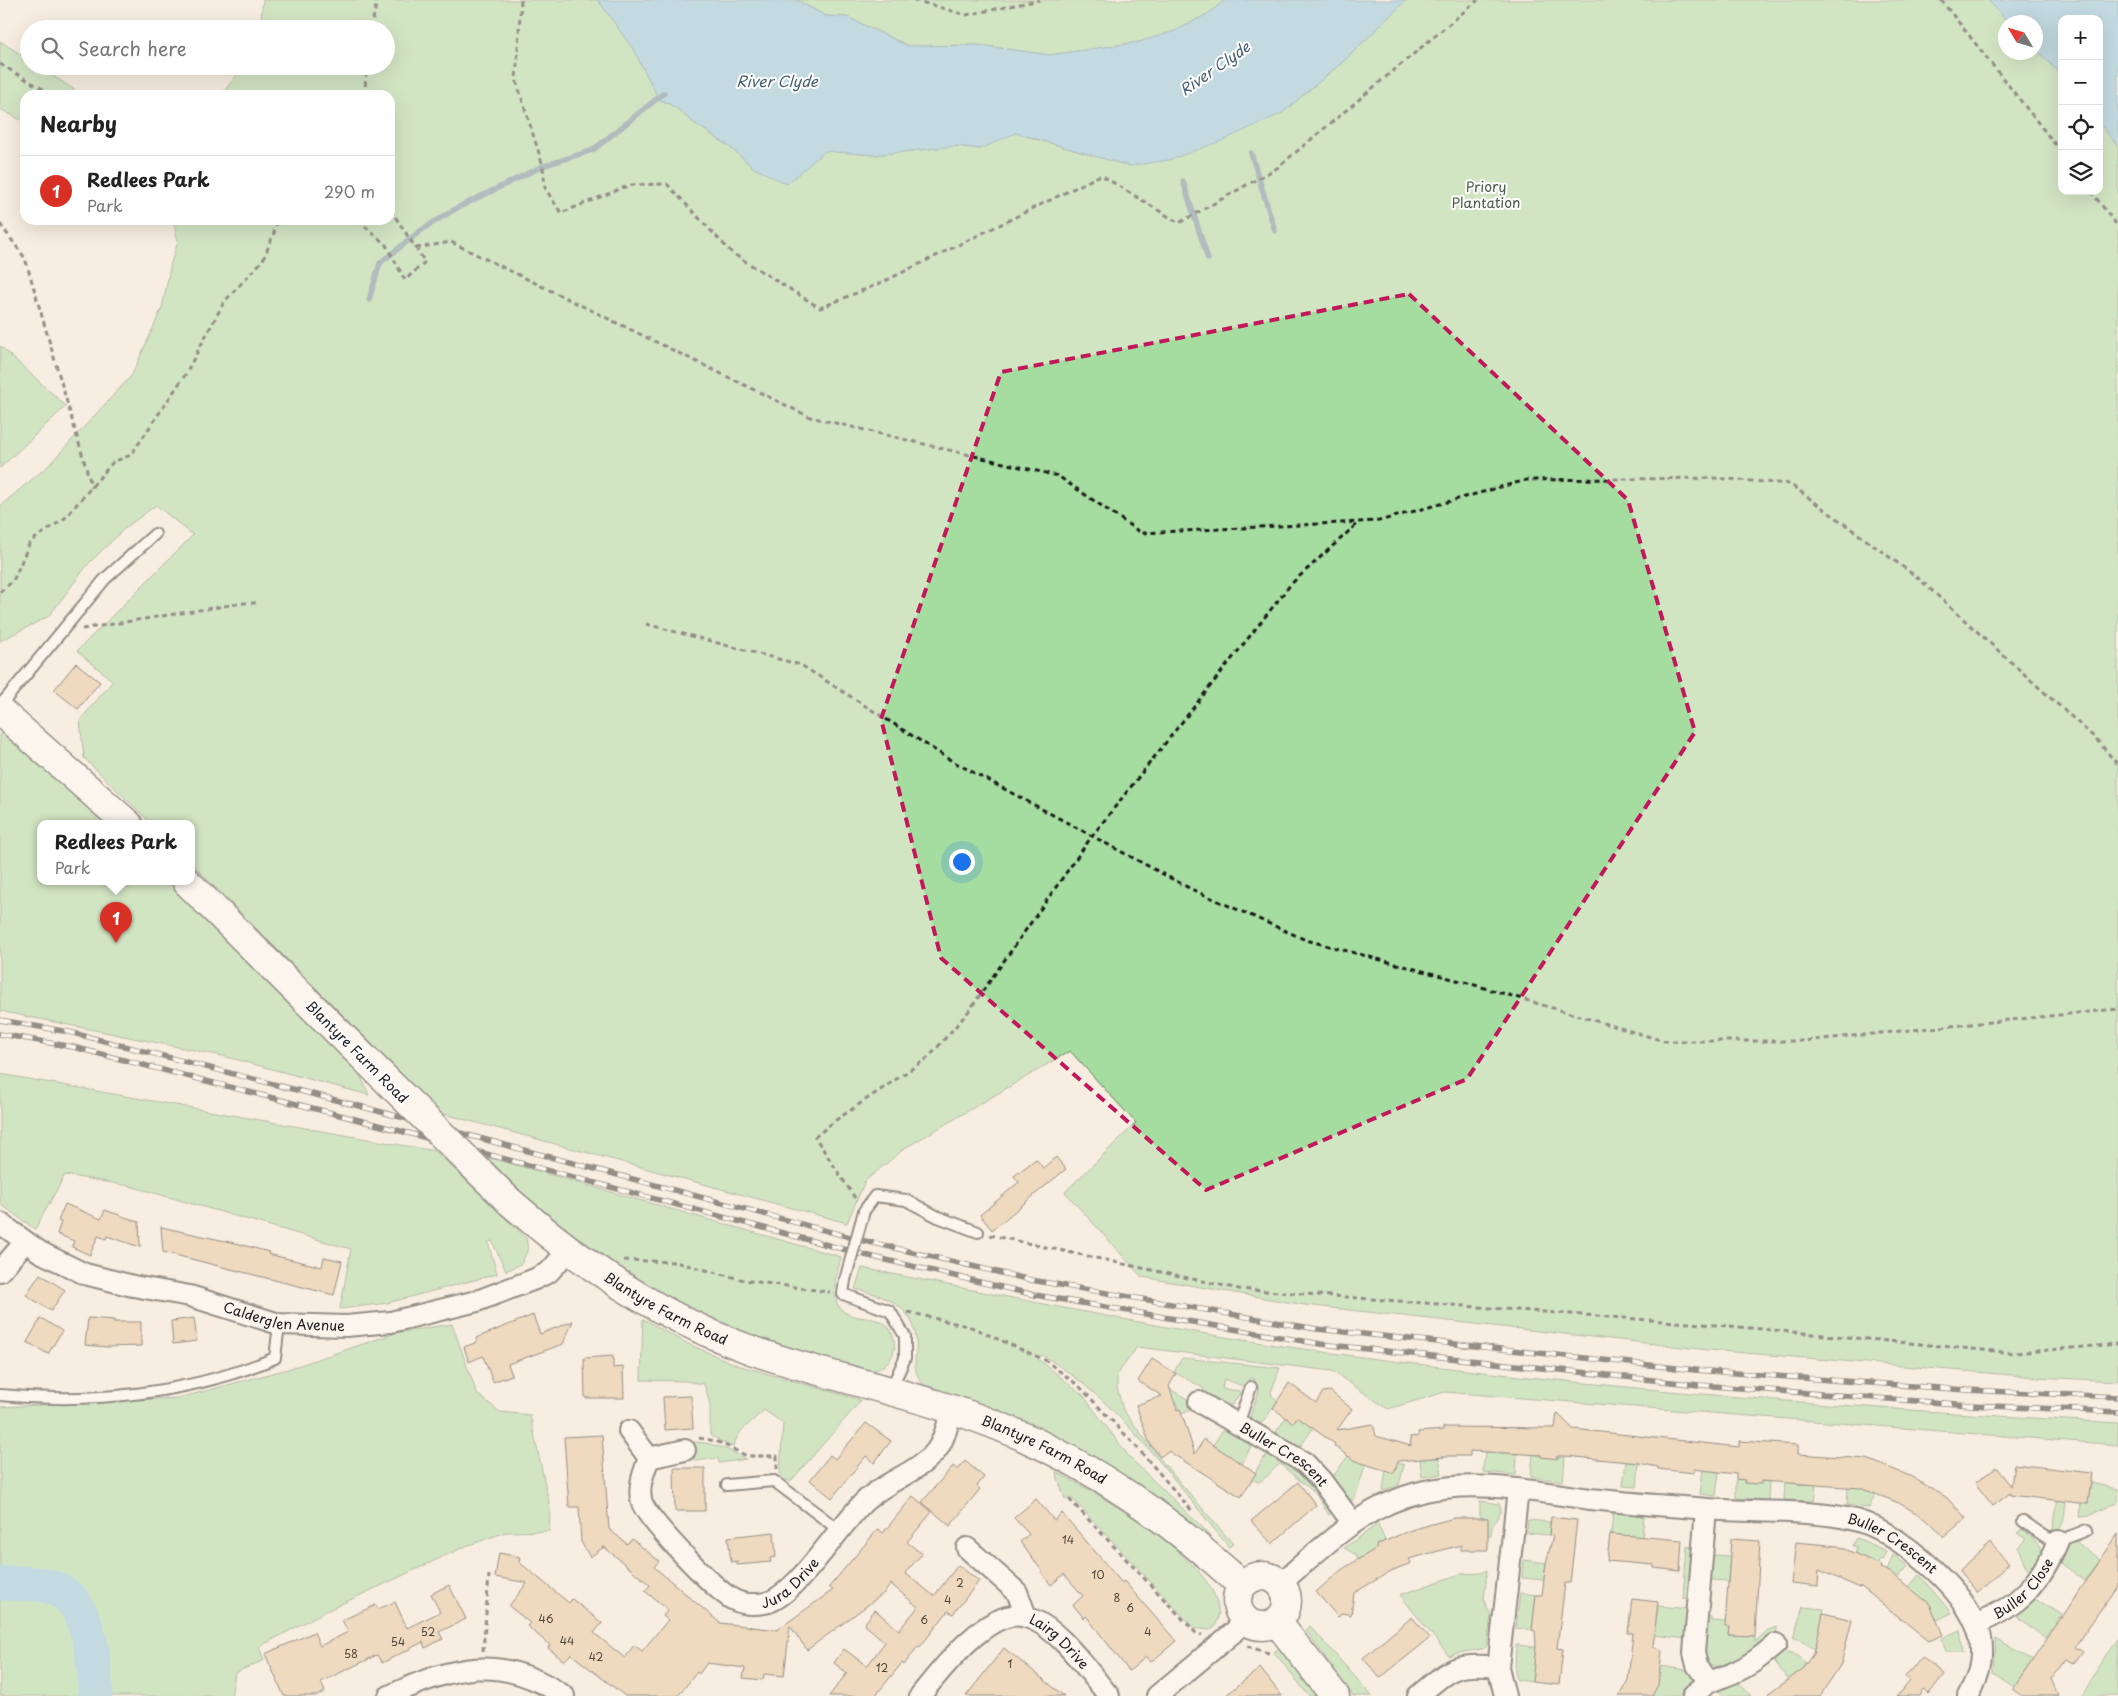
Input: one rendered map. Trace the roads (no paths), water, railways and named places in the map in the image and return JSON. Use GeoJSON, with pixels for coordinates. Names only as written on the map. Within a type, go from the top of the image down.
{"type":"FeatureCollection","features":[{"type":"Feature","properties":{"kind":"main road"},"geometry":{"type":"LineString","coordinates":[[0,711],[123,820]]}},
{"type":"Feature","properties":{"kind":"main road","name":"Blantyre Farm Road"},"geometry":{"type":"LineString","coordinates":[[190,885],[509,1201],[590,1267],[651,1305],[712,1334],[784,1361],[952,1409],[1031,1440],[1108,1480],[1167,1522],[1242,1585]]}},
{"type":"Feature","properties":{"kind":"main road"},"geometry":{"type":"LineString","coordinates":[[1256,1576],[1273,1578],[1281,1583],[1288,1599],[1287,1608],[1277,1622],[1259,1626],[1247,1621],[1242,1616],[1236,1601],[1242,1585],[1256,1576]]}},
{"type":"Feature","properties":{"kind":"main road"},"geometry":{"type":"LineString","coordinates":[[1277,1622],[1335,1696]]}},
{"type":"Feature","properties":{"kind":"street","name":"Calderglen Avenue"},"geometry":{"type":"LineString","coordinates":[[0,1223],[40,1252],[85,1274],[133,1286],[190,1296],[279,1324],[346,1326],[390,1322],[477,1301],[535,1280],[549,1272],[568,1251]]}},
{"type":"Feature","properties":{"kind":"street"},"geometry":{"type":"LineString","coordinates":[[0,1272],[25,1242]]}},
{"type":"Feature","properties":{"kind":"street","name":"Buller Crescent"},"geometry":{"type":"LineString","coordinates":[[1200,1402],[1305,1463],[1321,1480],[1352,1522]]}},
{"type":"Feature","properties":{"kind":"street","name":"Jura Drive"},"geometry":{"type":"LineString","coordinates":[[649,1458],[640,1488],[642,1501],[650,1518],[717,1589],[734,1600],[750,1605],[767,1603],[781,1596],[865,1501],[927,1460],[937,1450],[944,1438],[952,1409]]}},
{"type":"Feature","properties":{"kind":"street"},"geometry":{"type":"LineString","coordinates":[[629,1431],[649,1458],[685,1450]]}},
{"type":"Feature","properties":{"kind":"street","name":"Buller Crescent"},"geometry":{"type":"LineString","coordinates":[[1281,1583],[1352,1522],[1405,1497],[1444,1488],[1496,1487],[1706,1509],[1816,1514],[1856,1520],[1883,1531],[1902,1543],[1941,1578],[1963,1604],[1976,1624],[1981,1653],[1980,1666],[1975,1686],[1968,1696]]}},
{"type":"Feature","properties":{"kind":"street"},"geometry":{"type":"LineString","coordinates":[[1505,1696],[1498,1667],[1518,1490]]}},
{"type":"Feature","properties":{"kind":"street"},"geometry":{"type":"LineString","coordinates":[[1706,1509],[1694,1653],[1697,1665],[1708,1681]]}},
{"type":"Feature","properties":{"kind":"street","name":"Buller Close"},"geometry":{"type":"LineString","coordinates":[[1976,1624],[2015,1604],[2030,1590],[2058,1542]]}},
{"type":"Feature","properties":{"kind":"street","name":"Lairg Drive"},"geometry":{"type":"LineString","coordinates":[[968,1548],[1017,1592],[1026,1616],[1039,1622],[1061,1642],[1109,1696]]}},
{"type":"Feature","properties":{"kind":"street"},"geometry":{"type":"LineString","coordinates":[[920,1696],[952,1657],[974,1636],[1002,1619],[1016,1615],[1026,1616]]}},
{"type":"Feature","properties":{"kind":"street"},"geometry":{"type":"LineString","coordinates":[[1158,1696],[1247,1621]]}},
{"type":"Feature","properties":{"kind":"street"},"geometry":{"type":"LineString","coordinates":[[1693,1696],[1708,1681],[1733,1673],[1752,1663],[1776,1644]]}},
{"type":"Feature","properties":{"kind":"street"},"geometry":{"type":"LineString","coordinates":[[1418,1696],[1454,1668],[1473,1664],[1498,1667]]}},
{"type":"Feature","properties":{"kind":"street"},"geometry":{"type":"LineString","coordinates":[[389,1696],[441,1673],[482,1669],[510,1672],[536,1680],[564,1696]]}},
{"type":"Feature","properties":{"kind":"lane"},"geometry":{"type":"LineString","coordinates":[[0,706],[106,579],[155,534]]}},
{"type":"Feature","properties":{"kind":"lane"},"geometry":{"type":"LineString","coordinates":[[890,1390],[905,1358],[905,1336],[890,1311],[843,1294],[864,1211],[875,1196],[906,1200],[938,1217],[978,1232]]}},
{"type":"Feature","properties":{"kind":"lane"},"geometry":{"type":"LineString","coordinates":[[0,1395],[41,1399],[101,1397],[176,1388],[242,1372],[275,1358],[279,1324]]}},
{"type":"Feature","properties":{"kind":"lane"},"geometry":{"type":"LineString","coordinates":[[1238,1424],[1251,1387]]}},
{"type":"Feature","properties":{"kind":"lane"},"geometry":{"type":"LineString","coordinates":[[727,1485],[774,1481],[839,1530]]}},
{"type":"Feature","properties":{"kind":"lane"},"geometry":{"type":"LineString","coordinates":[[2023,1521],[2051,1540],[2058,1542],[2087,1530]]}},
{"type":"Feature","properties":{"kind":"water","name":"River Clyde"},"geometry":{"type":"Polygon","coordinates":[[[598,0],[796,0],[825,16],[847,17],[908,46],[978,45],[1050,55],[1139,42],[1175,31],[1209,13],[1225,0],[1406,0],[1345,60],[1282,113],[1224,140],[1169,160],[1129,166],[1016,133],[980,149],[956,146],[874,155],[825,151],[787,184],[754,168],[727,145],[694,123],[675,107],[659,99],[633,49],[598,0]]]}},
{"type":"Feature","properties":{"kind":"water"},"geometry":{"type":"Polygon","coordinates":[[[1988,0],[2118,0],[2118,146],[2103,128],[2103,15],[2058,15],[2058,72],[2043,56],[2043,15],[2002,15],[1988,0]]]}},
{"type":"Feature","properties":{"kind":"waterway"},"geometry":{"type":"LineString","coordinates":[[369,300],[380,263],[423,229],[457,208],[543,166],[593,150],[664,93]]}},
{"type":"Feature","properties":{"kind":"waterway"},"geometry":{"type":"LineString","coordinates":[[1251,153],[1275,231]]}},
{"type":"Feature","properties":{"kind":"waterway"},"geometry":{"type":"LineString","coordinates":[[1183,181],[1208,259]]}},
{"type":"Feature","properties":{"kind":"waterway"},"geometry":{"type":"LineString","coordinates":[[0,1583],[34,1584],[50,1587],[65,1594],[74,1602],[86,1627],[90,1641],[93,1656],[95,1696]]}},
{"type":"Feature","properties":{"kind":"railway"},"geometry":{"type":"LineString","coordinates":[[0,1020],[69,1032],[359,1106],[861,1240],[1031,1280],[1317,1329],[1695,1370],[1967,1390],[2118,1397]]}},
{"type":"Feature","properties":{"kind":"railway"},"geometry":{"type":"LineString","coordinates":[[0,1034],[73,1047],[363,1121],[865,1255],[1035,1295],[1321,1344],[1699,1385],[1971,1405],[2118,1412]]}},
{"type":"Feature","properties":{"kind":"place","name":"Redlees Park"},"geometry":{"type":"Point","coordinates":[116,943]}},
{"type":"Feature","properties":{"kind":"park label","name":"Priory Plantation"},"geometry":{"type":"Point","coordinates":[1486,196]}}]}
